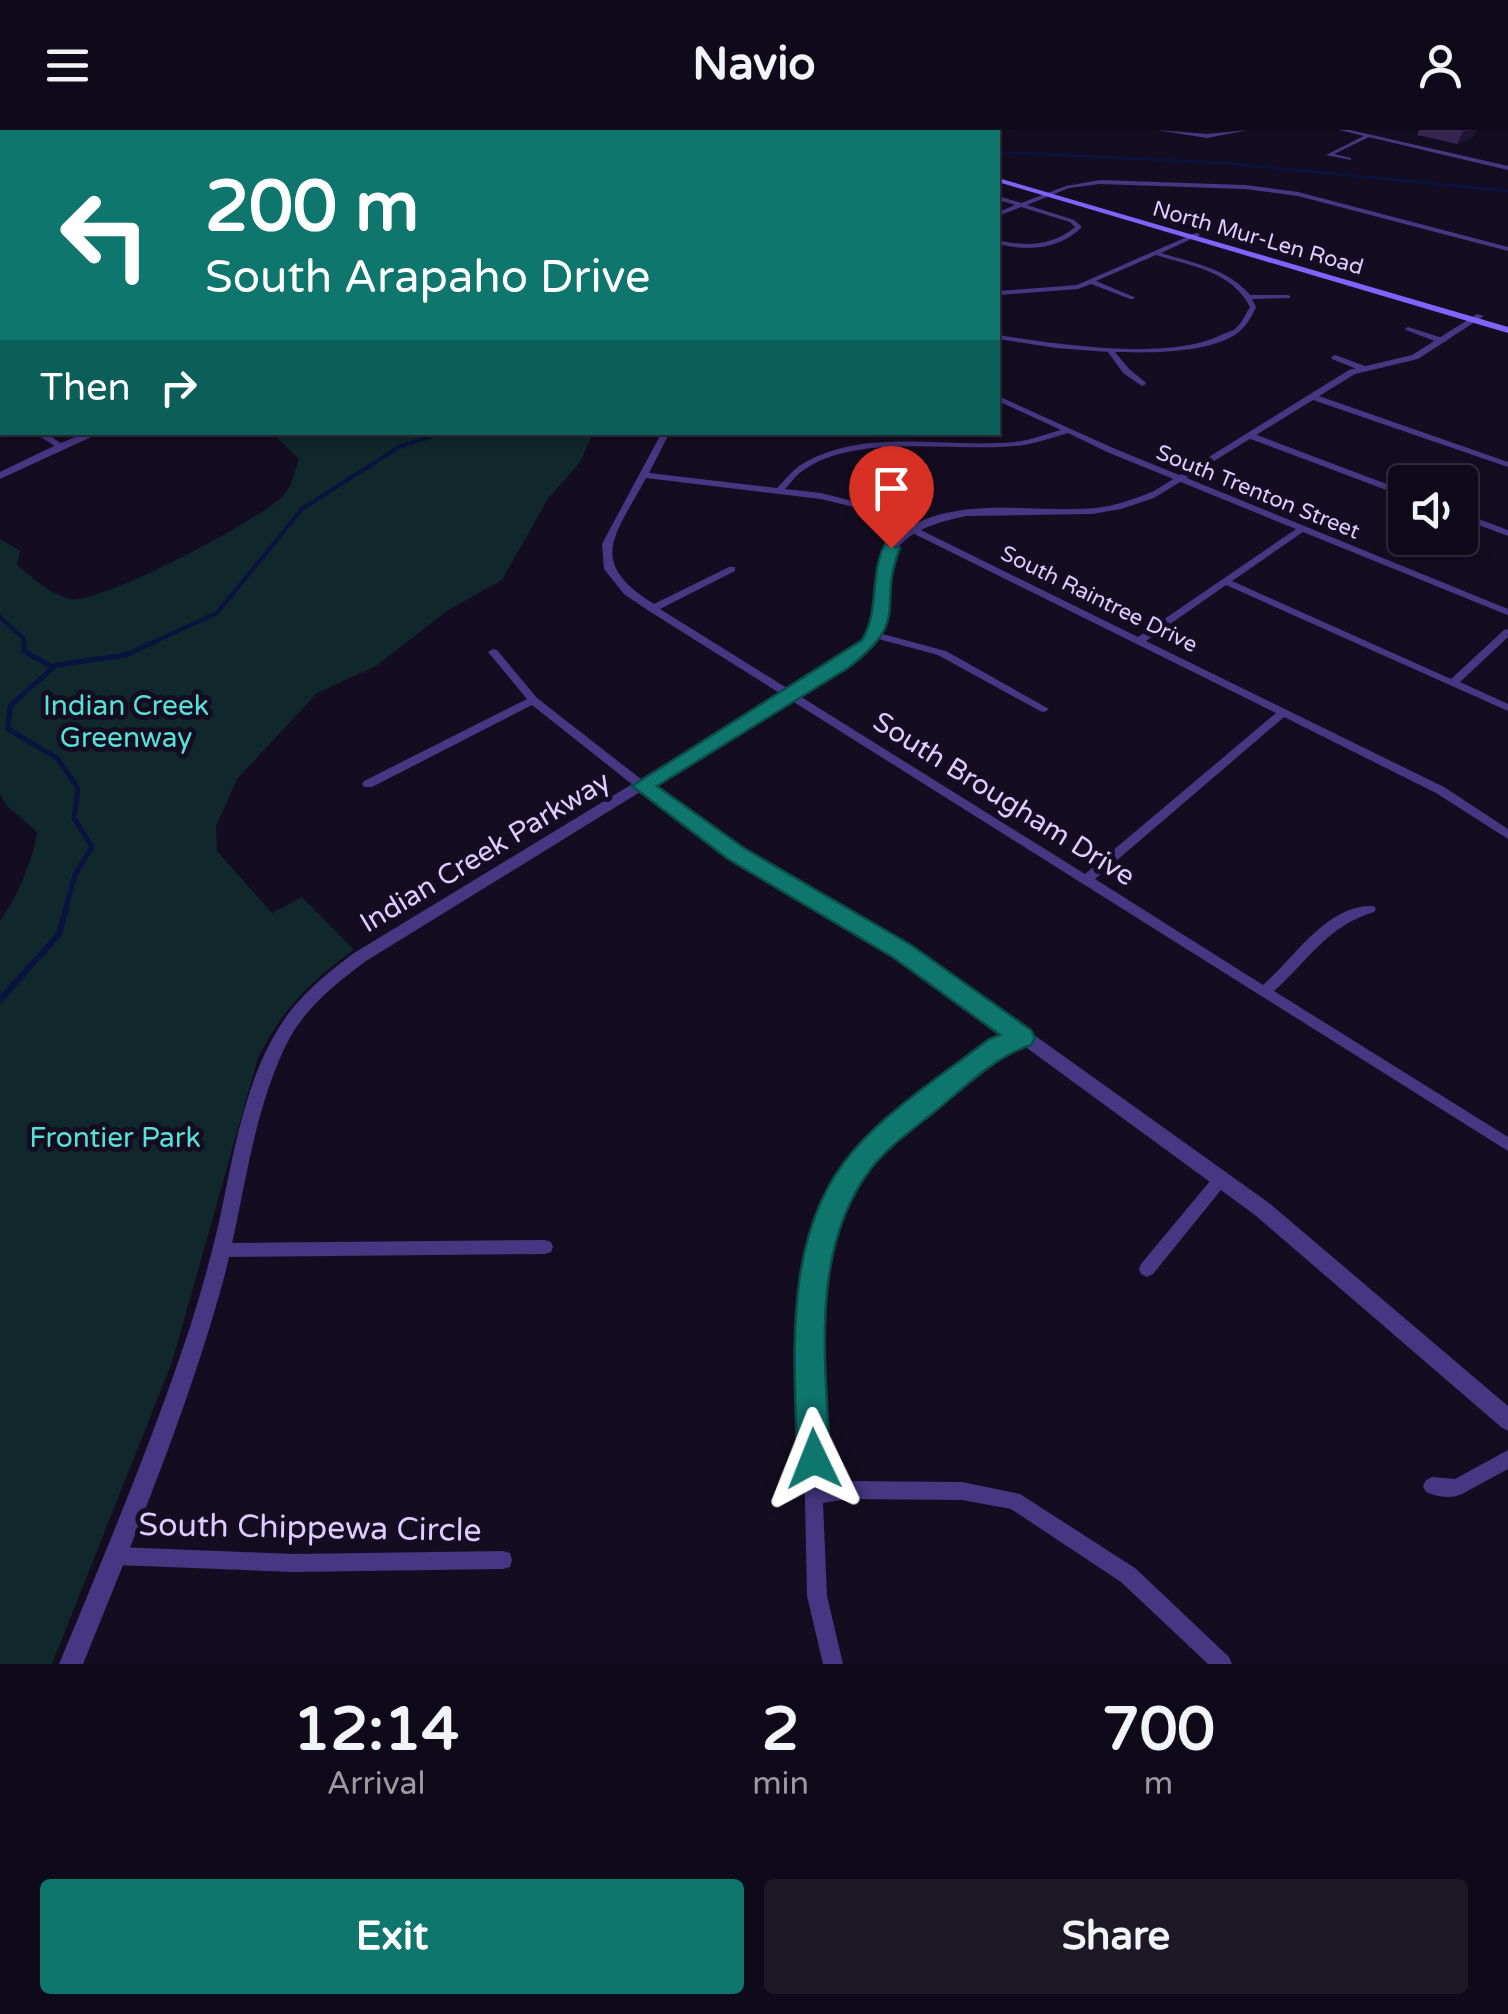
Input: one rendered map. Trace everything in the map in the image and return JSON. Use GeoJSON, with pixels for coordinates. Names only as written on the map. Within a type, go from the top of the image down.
{"type":"FeatureCollection","features":[{"type":"Feature","properties":{"kind":"main road","name":"North Mur-Len Road"},"geometry":{"type":"LineString","coordinates":[[1000,179],[1508,327]]}},
{"type":"Feature","properties":{"kind":"street"},"geometry":{"type":"LineString","coordinates":[[1160,130],[1206,136],[1245,130]]}},
{"type":"Feature","properties":{"kind":"street"},"geometry":{"type":"LineString","coordinates":[[1342,130],[1508,168]]}},
{"type":"Feature","properties":{"kind":"street"},"geometry":{"type":"LineString","coordinates":[[1348,158],[1329,155],[1368,136]]}},
{"type":"Feature","properties":{"kind":"street"},"geometry":{"type":"LineString","coordinates":[[1000,213],[1082,184],[1119,180],[1270,189],[1508,249]]}},
{"type":"Feature","properties":{"kind":"street"},"geometry":{"type":"LineString","coordinates":[[1000,199],[1072,221],[1078,230],[1039,246],[1000,242]]}},
{"type":"Feature","properties":{"kind":"street"},"geometry":{"type":"LineString","coordinates":[[1000,292],[1061,291],[1092,282],[1195,235]]}},
{"type":"Feature","properties":{"kind":"street"},"geometry":{"type":"LineString","coordinates":[[1000,337],[1110,350],[1167,350],[1220,339],[1250,318],[1248,297],[1218,274],[1156,253]]}},
{"type":"Feature","properties":{"kind":"street"},"geometry":{"type":"LineString","coordinates":[[1092,282],[1132,298]]}},
{"type":"Feature","properties":{"kind":"street"},"geometry":{"type":"LineString","coordinates":[[1248,297],[1288,297]]}},
{"type":"Feature","properties":{"kind":"street"},"geometry":{"type":"LineString","coordinates":[[1044,709],[942,653],[875,635],[884,610],[886,559],[895,543],[948,517],[978,511],[1108,508],[1140,501],[1181,480],[1362,368],[1414,358],[1477,318]]}},
{"type":"Feature","properties":{"kind":"street"},"geometry":{"type":"LineString","coordinates":[[1408,329],[1443,341]]}},
{"type":"Feature","properties":{"kind":"street"},"geometry":{"type":"LineString","coordinates":[[1110,350],[1126,372],[1142,384]]}},
{"type":"Feature","properties":{"kind":"street"},"geometry":{"type":"LineString","coordinates":[[1335,357],[1362,368]]}},
{"type":"Feature","properties":{"kind":"street"},"geometry":{"type":"LineString","coordinates":[[1313,397],[1508,464]]}},
{"type":"Feature","properties":{"kind":"street","name":"South Trenton Street"},"geometry":{"type":"LineString","coordinates":[[1000,399],[1181,480],[1508,612]]}},
{"type":"Feature","properties":{"kind":"street"},"geometry":{"type":"LineString","coordinates":[[779,491],[803,466],[844,450],[1015,444],[1068,432]]}},
{"type":"Feature","properties":{"kind":"street"},"geometry":{"type":"LineString","coordinates":[[42,435],[61,446]]}},
{"type":"Feature","properties":{"kind":"street"},"geometry":{"type":"LineString","coordinates":[[0,476],[90,435]]}},
{"type":"Feature","properties":{"kind":"street","name":"South Brougham Drive"},"geometry":{"type":"LineString","coordinates":[[665,435],[646,475],[610,534],[606,552],[609,569],[618,583],[652,609],[1508,1145]]}},
{"type":"Feature","properties":{"kind":"street"},"geometry":{"type":"LineString","coordinates":[[1252,436],[1388,488]]}},
{"type":"Feature","properties":{"kind":"street","name":"South Raintree Drive"},"geometry":{"type":"LineString","coordinates":[[646,475],[844,500],[915,530],[1440,790],[1508,834]]}},
{"type":"Feature","properties":{"kind":"street"},"geometry":{"type":"LineString","coordinates":[[1478,522],[1508,533]]}},
{"type":"Feature","properties":{"kind":"street"},"geometry":{"type":"LineString","coordinates":[[1139,641],[1302,529]]}},
{"type":"Feature","properties":{"kind":"street"},"geometry":{"type":"LineString","coordinates":[[652,609],[732,569]]}},
{"type":"Feature","properties":{"kind":"street"},"geometry":{"type":"LineString","coordinates":[[1228,582],[1508,708]]}},
{"type":"Feature","properties":{"kind":"street"},"geometry":{"type":"LineString","coordinates":[[1453,682],[1508,632]]}},
{"type":"Feature","properties":{"kind":"street","name":"Indian Creek Parkway"},"geometry":{"type":"LineString","coordinates":[[71,1664],[117,1556],[186,1370],[222,1250],[265,1076],[286,1030],[306,1003],[360,957],[860,652],[875,635]]}},
{"type":"Feature","properties":{"kind":"street"},"geometry":{"type":"LineString","coordinates":[[493,652],[533,700],[642,786],[736,854],[903,952],[1220,1180],[1322,1258],[1508,1420]]}},
{"type":"Feature","properties":{"kind":"street"},"geometry":{"type":"LineString","coordinates":[[368,784],[533,700]]}},
{"type":"Feature","properties":{"kind":"street"},"geometry":{"type":"LineString","coordinates":[[1086,880],[1284,712]]}},
{"type":"Feature","properties":{"kind":"street"},"geometry":{"type":"LineString","coordinates":[[1265,992],[1337,920],[1370,909]]}},
{"type":"Feature","properties":{"kind":"street"},"geometry":{"type":"LineString","coordinates":[[832,1664],[817,1596],[809,1312],[829,1212],[860,1162],[884,1138],[998,1046],[1022,1038]]}},
{"type":"Feature","properties":{"kind":"street"},"geometry":{"type":"LineString","coordinates":[[1147,1269],[1220,1180]]}},
{"type":"Feature","properties":{"kind":"street"},"geometry":{"type":"LineString","coordinates":[[222,1250],[545,1247]]}},
{"type":"Feature","properties":{"kind":"street"},"geometry":{"type":"LineString","coordinates":[[1432,1486],[1456,1488],[1508,1459]]}},
{"type":"Feature","properties":{"kind":"street"},"geometry":{"type":"LineString","coordinates":[[814,1496],[864,1490],[962,1492],[1014,1500],[1128,1575],[1222,1664]]}},
{"type":"Feature","properties":{"kind":"street","name":"South Chippewa Circle"},"geometry":{"type":"LineString","coordinates":[[117,1556],[294,1563],[503,1560]]}},
{"type":"Feature","properties":{"kind":"green space"},"geometry":{"type":"Polygon","coordinates":[[[274,435],[592,435],[580,462],[547,500],[502,580],[448,610],[376,666],[317,693],[237,779],[216,826],[217,851],[272,913],[302,897],[354,950],[299,998],[258,1058],[172,1362],[52,1664],[0,1664],[0,921],[23,878],[37,832],[7,806],[0,794],[0,539],[20,551],[17,565],[42,585],[62,597],[85,598],[144,576],[246,522],[284,495],[299,459],[274,435]]]}},
{"type":"Feature","properties":{"kind":"waterway"},"geometry":{"type":"LineString","coordinates":[[1000,152],[1224,163],[1508,191]]}},
{"type":"Feature","properties":{"kind":"waterway"},"geometry":{"type":"LineString","coordinates":[[147,645],[217,613],[302,509],[399,447],[435,435]]}},
{"type":"Feature","properties":{"kind":"waterway"},"geometry":{"type":"LineString","coordinates":[[0,617],[24,639],[24,651],[52,667]]}},
{"type":"Feature","properties":{"kind":"waterway"},"geometry":{"type":"LineString","coordinates":[[65,911],[75,875],[92,847],[74,818],[78,788],[57,758],[8,729],[10,706],[56,665],[126,655],[152,643]]}},
{"type":"Feature","properties":{"kind":"waterway"},"geometry":{"type":"LineString","coordinates":[[0,1000],[59,934],[66,909]]}},
{"type":"Feature","properties":{"kind":"route"},"geometry":{"type":"LineString","coordinates":[[814,1459],[809,1312],[829,1212],[860,1162],[884,1138],[998,1046],[1022,1038],[873,932],[736,854],[642,786],[860,652],[882,622],[884,566],[891,548]]}},
{"type":"Feature","properties":{"kind":"park label","name":"Indian Creek Greenway"},"geometry":{"type":"Point","coordinates":[126,722]}},
{"type":"Feature","properties":{"kind":"park label","name":"Frontier Park"},"geometry":{"type":"Point","coordinates":[115,1138]}}]}
